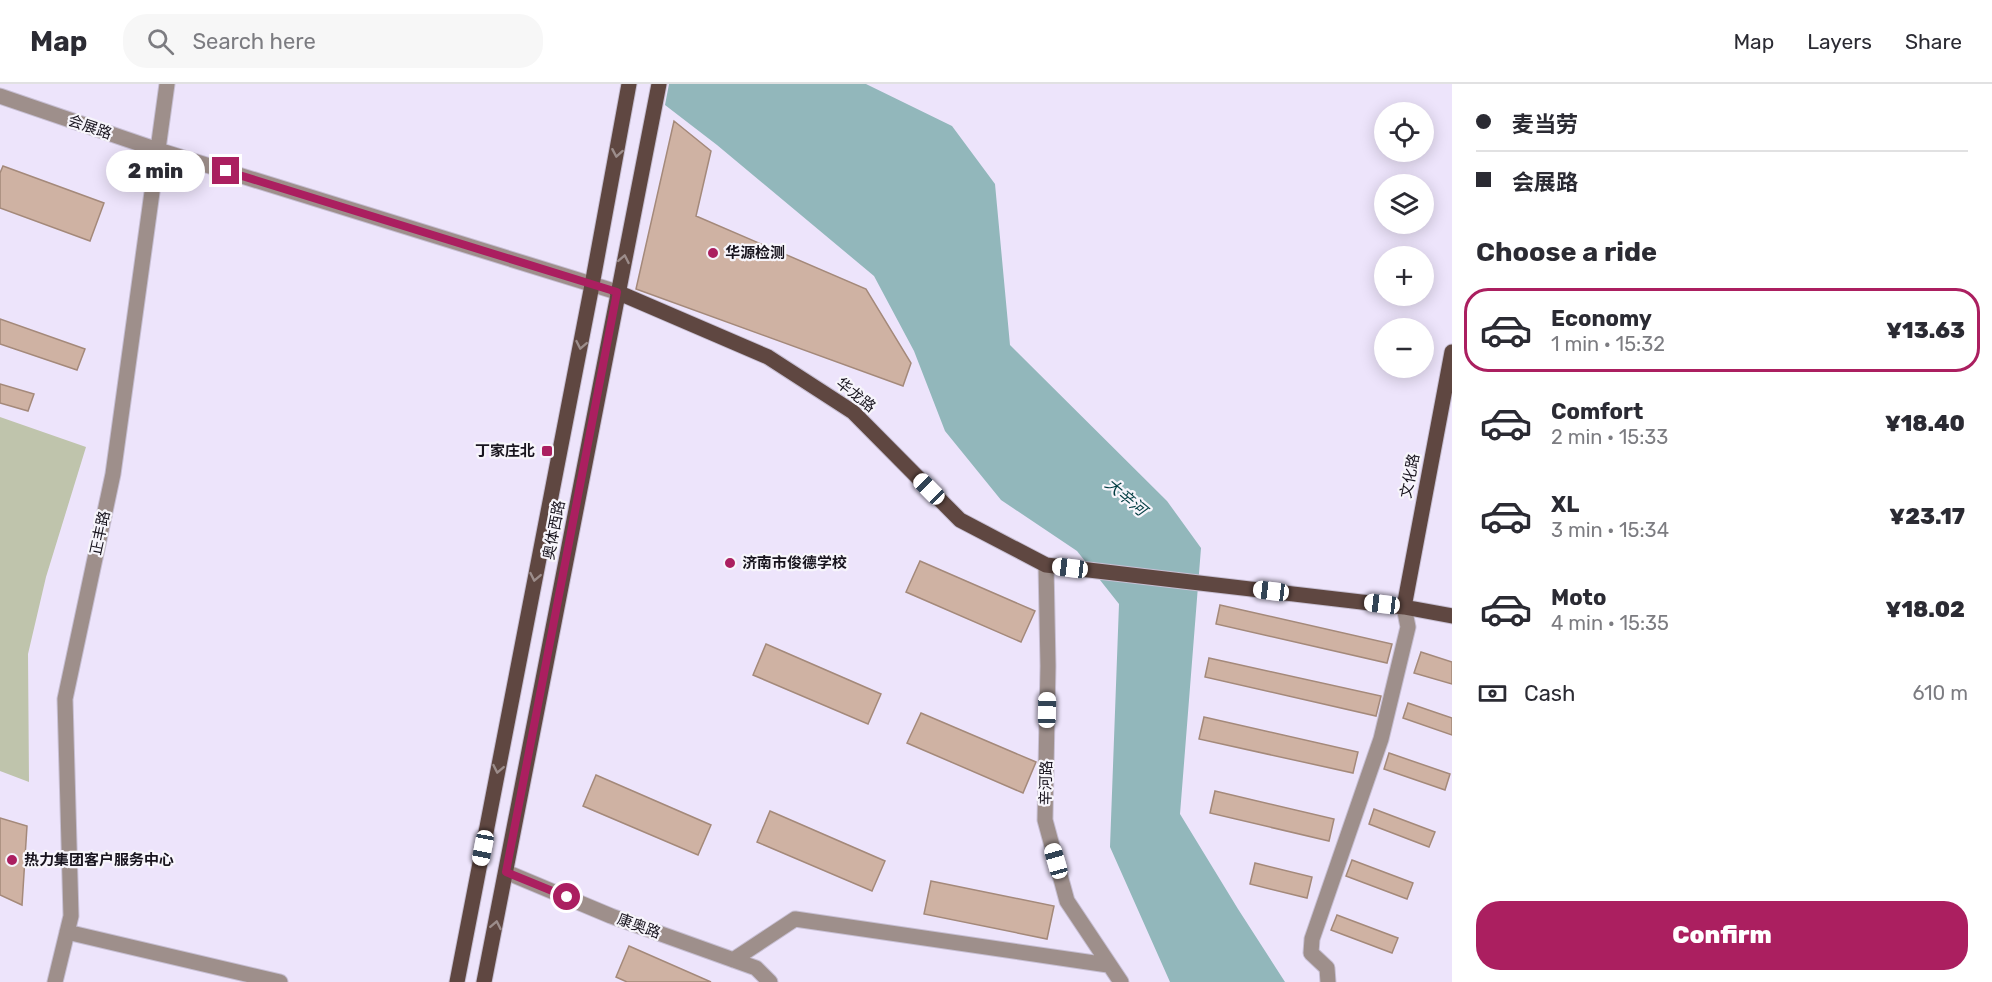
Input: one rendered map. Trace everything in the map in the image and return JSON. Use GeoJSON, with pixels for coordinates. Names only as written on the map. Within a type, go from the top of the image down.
{"type":"FeatureCollection","features":[{"type":"Feature","properties":{"kind":"main road","name":"奥体西路"},"geometry":{"type":"LineString","coordinates":[[484,982],[659,84]]}},
{"type":"Feature","properties":{"kind":"main road","name":"奥体西路"},"geometry":{"type":"LineString","coordinates":[[457,982],[628,90]]}},
{"type":"Feature","properties":{"kind":"main road","name":"华龙路"},"geometry":{"type":"LineString","coordinates":[[617,292],[768,357],[853,412],[960,520],[1046,565]]}},
{"type":"Feature","properties":{"kind":"main road","name":"文化路"},"geometry":{"type":"LineString","coordinates":[[1404,607],[1452,352]]}},
{"type":"Feature","properties":{"kind":"main road"},"geometry":{"type":"LineString","coordinates":[[1046,565],[1404,607],[1452,616]]}},
{"type":"Feature","properties":{"kind":"street","name":"正丰路"},"geometry":{"type":"LineString","coordinates":[[55,982],[71,916],[65,699],[113,474],[167,84]]}},
{"type":"Feature","properties":{"kind":"street","name":"会展路"},"geometry":{"type":"LineString","coordinates":[[0,96],[158,150],[592,285]]}},
{"type":"Feature","properties":{"kind":"street"},"geometry":{"type":"LineString","coordinates":[[592,285],[617,292]]}},
{"type":"Feature","properties":{"kind":"street","name":"辛河路"},"geometry":{"type":"LineString","coordinates":[[1046,565],[1048,666],[1045,820],[1068,901],[1121,982]]}},
{"type":"Feature","properties":{"kind":"street"},"geometry":{"type":"LineString","coordinates":[[1328,982],[1327,968],[1311,953],[1312,939],[1381,739],[1408,627],[1404,607]]}},
{"type":"Feature","properties":{"kind":"street","name":"康奥路"},"geometry":{"type":"LineString","coordinates":[[506,872],[611,916],[756,968],[770,982]]}},
{"type":"Feature","properties":{"kind":"street"},"geometry":{"type":"LineString","coordinates":[[733,960],[795,919],[1108,965]]}},
{"type":"Feature","properties":{"kind":"street"},"geometry":{"type":"LineString","coordinates":[[67,932],[280,982]]}},
{"type":"Feature","properties":{"kind":"shaded area"},"geometry":{"type":"Polygon","coordinates":[[[0,417],[86,447],[46,577],[28,654],[29,782],[0,771],[0,417]]]}},
{"type":"Feature","properties":{"kind":"water","name":"大辛河"},"geometry":{"type":"Polygon","coordinates":[[[669,84],[866,84],[952,126],[995,184],[1010,345],[1167,501],[1201,548],[1180,814],[1285,982],[1170,982],[1110,847],[1119,604],[1077,551],[1001,500],[945,431],[914,351],[874,276],[717,145],[665,105],[669,84]]]}},
{"type":"Feature","properties":{"kind":"building","name":"华源检测"},"geometry":{"type":"Polygon","coordinates":[[[674,121],[711,151],[696,216],[866,289],[911,363],[903,386],[636,289],[674,121]]]}},
{"type":"Feature","properties":{"kind":"building"},"geometry":{"type":"Polygon","coordinates":[[[3,166],[104,203],[90,241],[0,208],[0,173],[3,166]]]}},
{"type":"Feature","properties":{"kind":"building"},"geometry":{"type":"Polygon","coordinates":[[[0,319],[85,349],[77,370],[0,344],[0,319]]]}},
{"type":"Feature","properties":{"kind":"building"},"geometry":{"type":"Polygon","coordinates":[[[0,384],[34,394],[28,411],[0,403],[0,384]]]}},
{"type":"Feature","properties":{"kind":"building"},"geometry":{"type":"Polygon","coordinates":[[[920,561],[1035,611],[1021,642],[906,592],[920,561]]]}},
{"type":"Feature","properties":{"kind":"building"},"geometry":{"type":"Polygon","coordinates":[[[1220,605],[1392,644],[1387,663],[1216,624],[1220,605]]]}},
{"type":"Feature","properties":{"kind":"building"},"geometry":{"type":"Polygon","coordinates":[[[766,644],[881,694],[868,724],[753,675],[766,644]]]}},
{"type":"Feature","properties":{"kind":"building"},"geometry":{"type":"Polygon","coordinates":[[[1421,652],[1452,662],[1452,684],[1414,673],[1421,652]]]}},
{"type":"Feature","properties":{"kind":"building"},"geometry":{"type":"Polygon","coordinates":[[[1209,658],[1381,696],[1376,716],[1205,677],[1209,658]]]}},
{"type":"Feature","properties":{"kind":"building"},"geometry":{"type":"Polygon","coordinates":[[[1408,703],[1452,718],[1452,735],[1403,718],[1408,703]]]}},
{"type":"Feature","properties":{"kind":"building"},"geometry":{"type":"Polygon","coordinates":[[[921,713],[1036,762],[1023,793],[907,743],[921,713]]]}},
{"type":"Feature","properties":{"kind":"building"},"geometry":{"type":"Polygon","coordinates":[[[1204,717],[1358,752],[1353,773],[1199,739],[1204,717]]]}},
{"type":"Feature","properties":{"kind":"building"},"geometry":{"type":"Polygon","coordinates":[[[1389,753],[1450,774],[1445,790],[1384,769],[1389,753]]]}},
{"type":"Feature","properties":{"kind":"building"},"geometry":{"type":"Polygon","coordinates":[[[596,775],[711,825],[698,855],[583,806],[596,775]]]}},
{"type":"Feature","properties":{"kind":"building"},"geometry":{"type":"Polygon","coordinates":[[[1215,791],[1334,819],[1329,841],[1210,813],[1215,791]]]}},
{"type":"Feature","properties":{"kind":"building"},"geometry":{"type":"Polygon","coordinates":[[[1374,809],[1435,832],[1429,847],[1369,824],[1374,809]]]}},
{"type":"Feature","properties":{"kind":"building"},"geometry":{"type":"Polygon","coordinates":[[[770,811],[885,861],[872,891],[757,842],[770,811]]]}},
{"type":"Feature","properties":{"kind":"building","name":"热力集团客户服务中心"},"geometry":{"type":"Polygon","coordinates":[[[0,818],[27,826],[22,905],[0,895],[0,818]]]}},
{"type":"Feature","properties":{"kind":"building"},"geometry":{"type":"Polygon","coordinates":[[[1352,860],[1413,883],[1407,899],[1346,876],[1352,860]]]}},
{"type":"Feature","properties":{"kind":"building"},"geometry":{"type":"Polygon","coordinates":[[[1255,863],[1312,877],[1307,898],[1250,884],[1255,863]]]}},
{"type":"Feature","properties":{"kind":"building"},"geometry":{"type":"Polygon","coordinates":[[[931,881],[1054,906],[1047,939],[924,914],[931,881]]]}},
{"type":"Feature","properties":{"kind":"building"},"geometry":{"type":"Polygon","coordinates":[[[1337,915],[1398,938],[1392,953],[1331,930],[1337,915]]]}},
{"type":"Feature","properties":{"kind":"building"},"geometry":{"type":"Polygon","coordinates":[[[629,946],[711,982],[627,982],[616,977],[629,946]]]}},
{"type":"Feature","properties":{"kind":"place","name":"华源检测"},"geometry":{"type":"Point","coordinates":[713,253]}},
{"type":"Feature","properties":{"kind":"place","name":"丁家庄北"},"geometry":{"type":"Point","coordinates":[547,451]}},
{"type":"Feature","properties":{"kind":"place","name":"济南市俊德学校"},"geometry":{"type":"Point","coordinates":[730,563]}},
{"type":"Feature","properties":{"kind":"place","name":"热力集团客户服务中心"},"geometry":{"type":"Point","coordinates":[12,860]}},
{"type":"Feature","properties":{"kind":"route"},"geometry":{"type":"LineString","coordinates":[[226,171],[617,292],[506,872],[567,897]]}}]}
